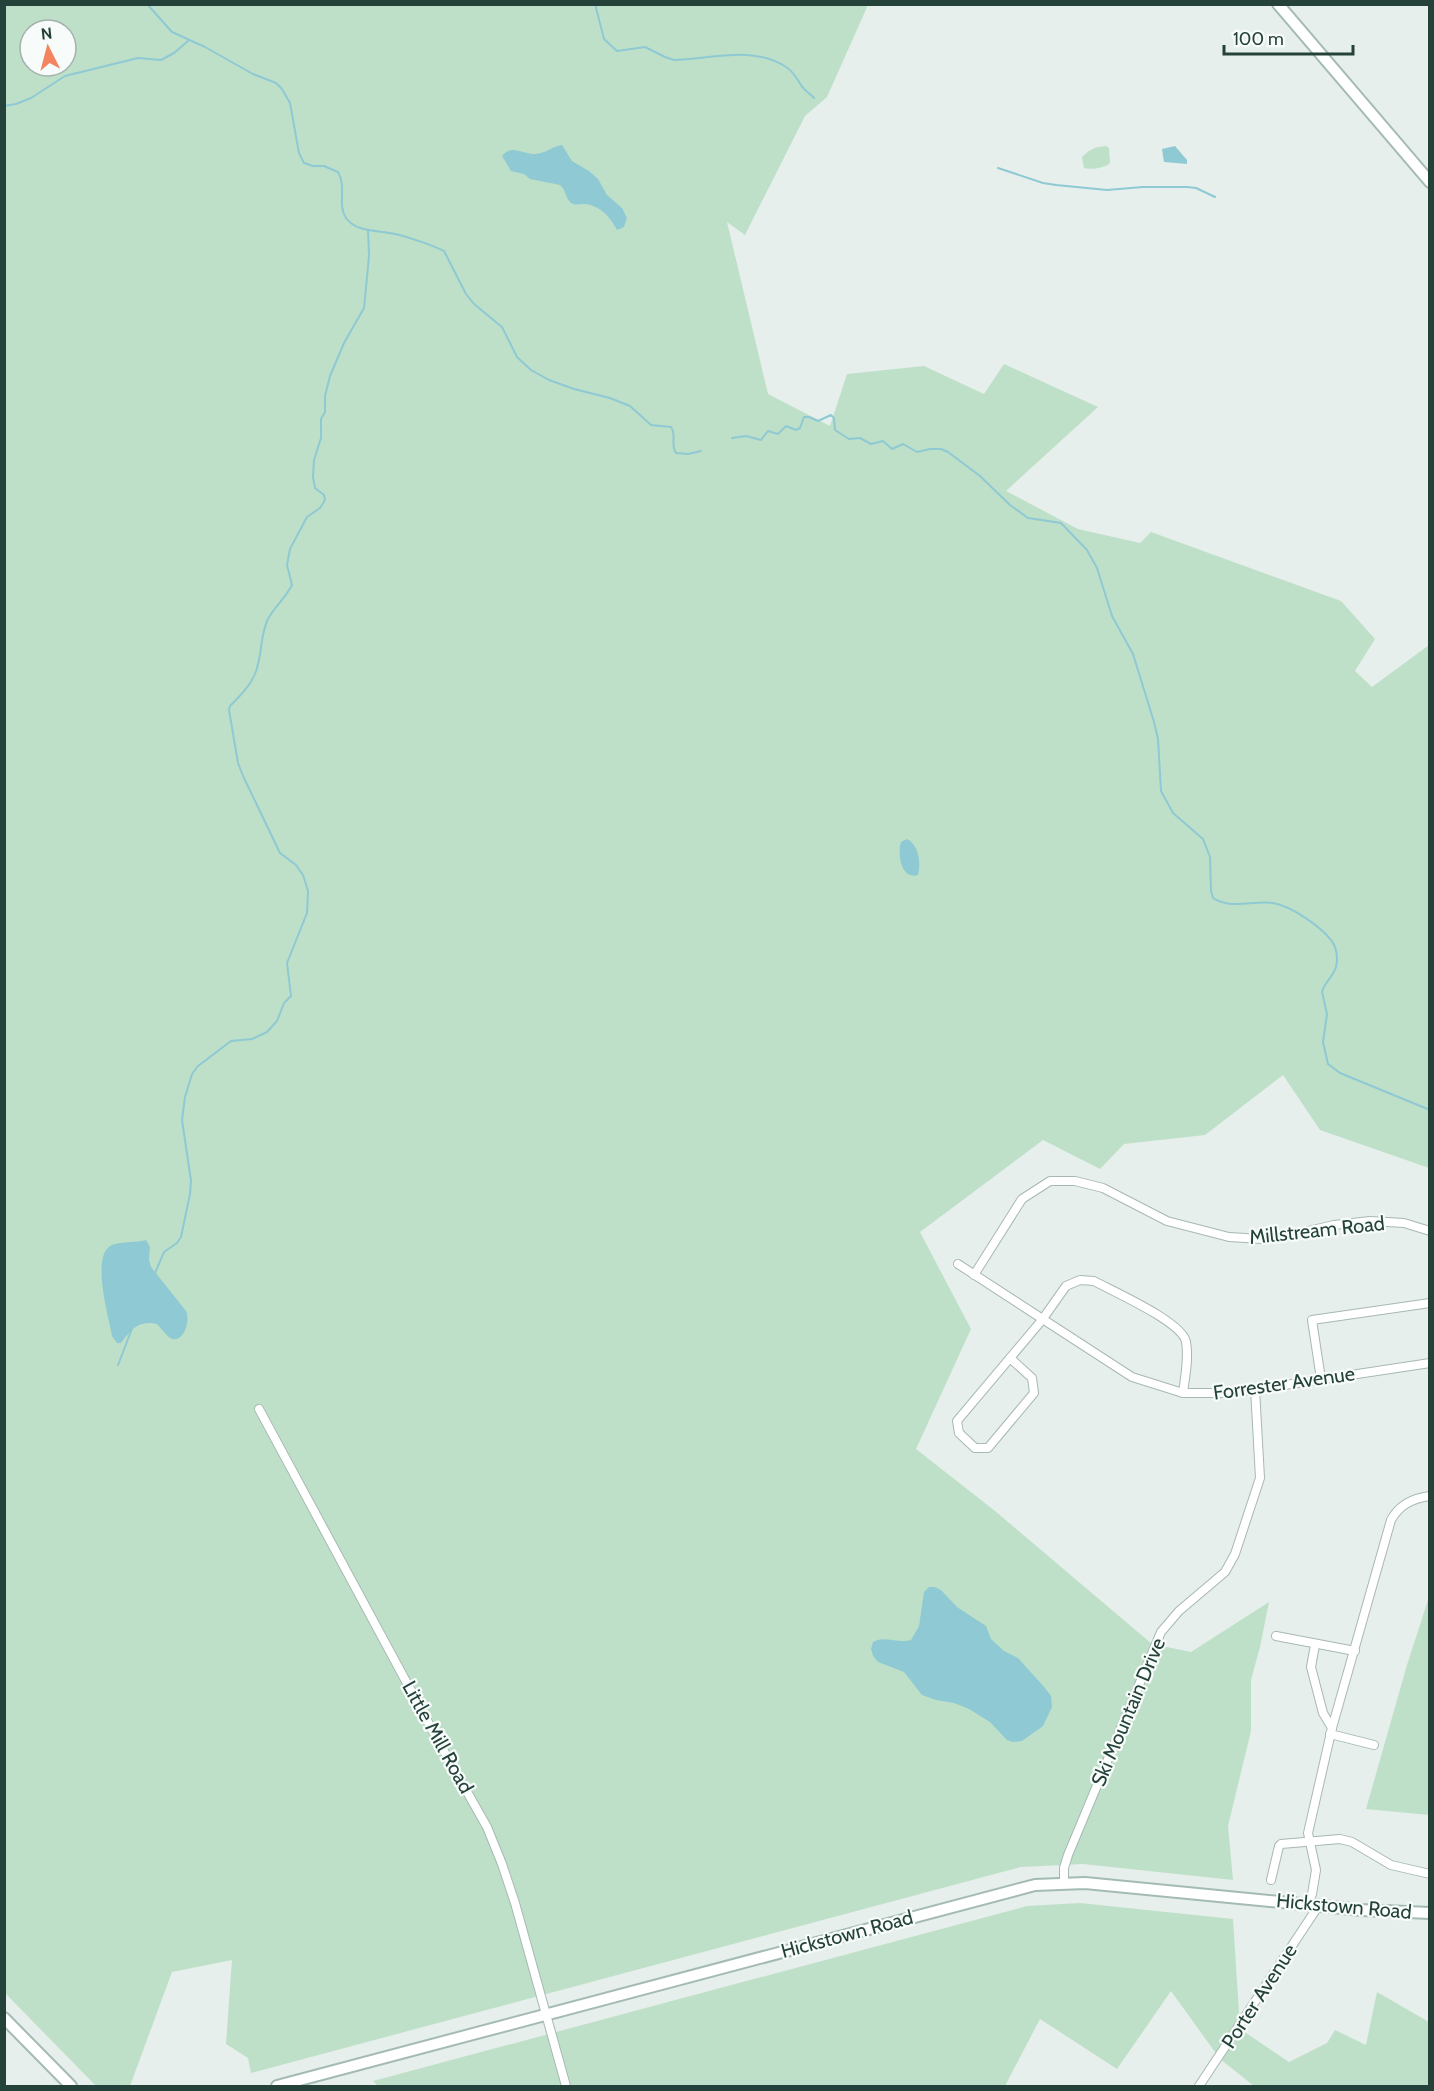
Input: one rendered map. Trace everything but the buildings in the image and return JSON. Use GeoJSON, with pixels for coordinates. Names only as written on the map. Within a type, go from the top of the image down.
{"type":"FeatureCollection","features":[{"type":"Feature","properties":{"kind":"street"},"geometry":{"type":"LineString","coordinates":[[1278,4],[1430,182]]}},
{"type":"Feature","properties":{"kind":"street","name":"Millstream Road"},"geometry":{"type":"LineString","coordinates":[[974,1275],[1022,1199],[1050,1181],[1075,1181],[1103,1188],[1167,1221],[1229,1238],[1282,1237],[1334,1225],[1370,1221],[1404,1223],[1430,1231]]}},
{"type":"Feature","properties":{"kind":"street","name":"Forrester Avenue"},"geometry":{"type":"LineString","coordinates":[[958,1264],[1132,1377],[1183,1393],[1233,1393],[1430,1363]]}},
{"type":"Feature","properties":{"kind":"street"},"geometry":{"type":"LineString","coordinates":[[1010,1358],[1032,1378],[1034,1394],[988,1448],[975,1448],[959,1433],[957,1421],[1010,1358],[1042,1320],[1066,1286],[1080,1280],[1094,1281],[1176,1326],[1186,1340],[1183,1393]]}},
{"type":"Feature","properties":{"kind":"street"},"geometry":{"type":"LineString","coordinates":[[1321,1379],[1312,1320],[1430,1303]]}},
{"type":"Feature","properties":{"kind":"street","name":"Ski Mountain Drive"},"geometry":{"type":"LineString","coordinates":[[1064,1882],[1064,1868],[1068,1855],[1161,1632],[1179,1611],[1225,1572],[1235,1554],[1260,1478],[1255,1389]]}},
{"type":"Feature","properties":{"kind":"street","name":"Little Mill Road"},"geometry":{"type":"LineString","coordinates":[[259,1409],[487,1827],[515,1903],[566,2086]]}},
{"type":"Feature","properties":{"kind":"street","name":"Porter Avenue"},"geometry":{"type":"LineString","coordinates":[[1199,2086],[1313,1904],[1312,1894],[1316,1870],[1308,1833],[1331,1731],[1391,1520],[1396,1512],[1409,1501],[1430,1496]]}},
{"type":"Feature","properties":{"kind":"street"},"geometry":{"type":"LineString","coordinates":[[1276,1636],[1355,1651]]}},
{"type":"Feature","properties":{"kind":"street"},"geometry":{"type":"LineString","coordinates":[[1315,1645],[1311,1667],[1323,1713],[1331,1731],[1374,1745]]}},
{"type":"Feature","properties":{"kind":"street"},"geometry":{"type":"LineString","coordinates":[[1271,1880],[1281,1844],[1341,1839],[1352,1842],[1391,1865],[1430,1874]]}},
{"type":"Feature","properties":{"kind":"street","name":"Hickstown Road"},"geometry":{"type":"LineString","coordinates":[[277,2086],[1035,1885],[1064,1882],[1085,1883],[1362,1910],[1430,1913]]}},
{"type":"Feature","properties":{"kind":"street"},"geometry":{"type":"LineString","coordinates":[[4,2018],[71,2086]]}},
{"type":"Feature","properties":{"kind":"green space"},"geometry":{"type":"Polygon","coordinates":[[[5,5],[868,5],[827,97],[805,116],[745,235],[727,222],[768,394],[830,426],[847,374],[924,366],[984,394],[1004,364],[1098,407],[1006,491],[1078,529],[1140,543],[1151,532],[1341,601],[1375,639],[1355,671],[1372,687],[1429,645],[1429,1168],[1320,1130],[1283,1075],[1205,1135],[1124,1144],[1100,1169],[1043,1140],[920,1232],[971,1329],[916,1449],[995,1511],[1152,1644],[1191,1652],[1269,1602],[1251,1680],[1251,1731],[1228,1826],[1233,1880],[1083,1864],[1021,1867],[251,2073],[248,2058],[226,2044],[232,1960],[172,1972],[130,2086],[96,2086],[5,1993],[5,5]]]}},
{"type":"Feature","properties":{"kind":"green space"},"geometry":{"type":"Polygon","coordinates":[[[1106,146],[1109,148],[1110,163],[1097,168],[1084,168],[1082,157],[1093,149],[1106,146]]]}},
{"type":"Feature","properties":{"kind":"green space"},"geometry":{"type":"Polygon","coordinates":[[[1429,1597],[1429,1815],[1366,1809],[1407,1665],[1429,1597]]]}},
{"type":"Feature","properties":{"kind":"green space"},"geometry":{"type":"Polygon","coordinates":[[[1080,1903],[1233,1919],[1240,2029],[1289,2062],[1327,2043],[1335,2030],[1366,2045],[1377,1992],[1429,2022],[1429,2086],[1254,2086],[1220,2059],[1171,1991],[1117,2069],[1040,2019],[1005,2086],[378,2086],[373,2081],[1027,1906],[1080,1903]]]}},
{"type":"Feature","properties":{"kind":"water"},"geometry":{"type":"Polygon","coordinates":[[[562,145],[572,161],[598,179],[607,195],[622,208],[627,218],[624,227],[617,230],[608,216],[600,209],[590,205],[572,203],[560,185],[530,179],[524,174],[511,171],[502,156],[505,152],[513,150],[538,154],[562,145]]]}},
{"type":"Feature","properties":{"kind":"water"},"geometry":{"type":"Polygon","coordinates":[[[1175,146],[1187,160],[1187,164],[1164,162],[1162,149],[1175,146]]]}},
{"type":"Feature","properties":{"kind":"water"},"geometry":{"type":"Polygon","coordinates":[[[907,839],[914,845],[918,855],[918,875],[908,874],[900,859],[901,842],[907,839]]]}},
{"type":"Feature","properties":{"kind":"water"},"geometry":{"type":"Polygon","coordinates":[[[146,1240],[150,1247],[151,1267],[186,1311],[187,1326],[182,1335],[175,1339],[168,1337],[157,1324],[145,1323],[132,1330],[121,1343],[117,1343],[112,1336],[105,1302],[102,1260],[112,1245],[146,1240]]]}},
{"type":"Feature","properties":{"kind":"water"},"geometry":{"type":"Polygon","coordinates":[[[929,1587],[941,1590],[957,1607],[986,1626],[991,1639],[1004,1651],[1018,1658],[1051,1696],[1052,1707],[1043,1726],[1022,1741],[1007,1740],[990,1722],[969,1709],[922,1695],[904,1672],[878,1662],[873,1656],[871,1649],[873,1642],[887,1639],[911,1640],[919,1626],[924,1592],[929,1587]]]}},
{"type":"Feature","properties":{"kind":"waterway"},"geometry":{"type":"LineString","coordinates":[[147,4],[172,32],[205,47],[253,74],[276,83],[290,103],[299,153],[304,163],[324,166],[338,172],[342,184],[343,213],[346,218],[362,229],[400,235],[444,251],[466,294],[474,304],[502,327],[517,357],[531,370],[549,380],[630,406],[651,425],[671,427],[676,453],[688,454],[701,451]]}},
{"type":"Feature","properties":{"kind":"waterway"},"geometry":{"type":"LineString","coordinates":[[595,4],[604,39],[617,51],[645,47],[674,60],[732,55],[760,56],[773,60],[788,69],[814,98]]}},
{"type":"Feature","properties":{"kind":"waterway"},"geometry":{"type":"LineString","coordinates":[[4,106],[31,98],[65,76],[138,58],[161,60],[188,41]]}},
{"type":"Feature","properties":{"kind":"waterway"},"geometry":{"type":"LineString","coordinates":[[998,168],[1056,185],[1107,190],[1187,187],[1196,188],[1215,197]]}},
{"type":"Feature","properties":{"kind":"waterway"},"geometry":{"type":"LineString","coordinates":[[155,1273],[164,1252],[177,1243],[181,1237],[190,1194],[191,1181],[182,1120],[185,1097],[192,1074],[198,1066],[231,1041],[252,1039],[267,1032],[277,1021],[284,1003],[291,996],[287,963],[307,913],[308,891],[303,875],[296,865],[280,853],[243,776],[238,763],[229,710],[251,682],[256,670],[266,624],[292,585],[287,565],[290,549],[307,517],[320,508],[325,500],[324,495],[315,488],[314,460],[321,438],[321,419],[325,412],[325,396],[330,376],[344,343],[364,308],[369,256],[368,230]]}},
{"type":"Feature","properties":{"kind":"waterway"},"geometry":{"type":"LineString","coordinates":[[732,438],[746,436],[761,440],[768,431],[778,434],[786,426],[796,430],[800,428],[804,417],[818,421],[831,415],[834,418],[835,430],[849,439],[860,438],[871,444],[883,441],[892,449],[903,444],[917,452],[930,449],[941,449],[948,452],[980,476],[1010,505],[1028,518],[1061,523],[1087,550],[1097,568],[1112,616],[1133,654],[1158,739],[1161,791],[1173,813],[1203,839],[1210,857],[1213,898],[1227,903],[1265,902],[1280,905],[1305,917],[1320,929],[1335,946],[1337,957],[1335,971],[1322,992],[1327,1014],[1323,1042],[1328,1064],[1340,1073],[1430,1110]]}},
{"type":"Feature","properties":{"kind":"waterway"},"geometry":{"type":"LineString","coordinates":[[118,1365],[133,1326]]}}]}
